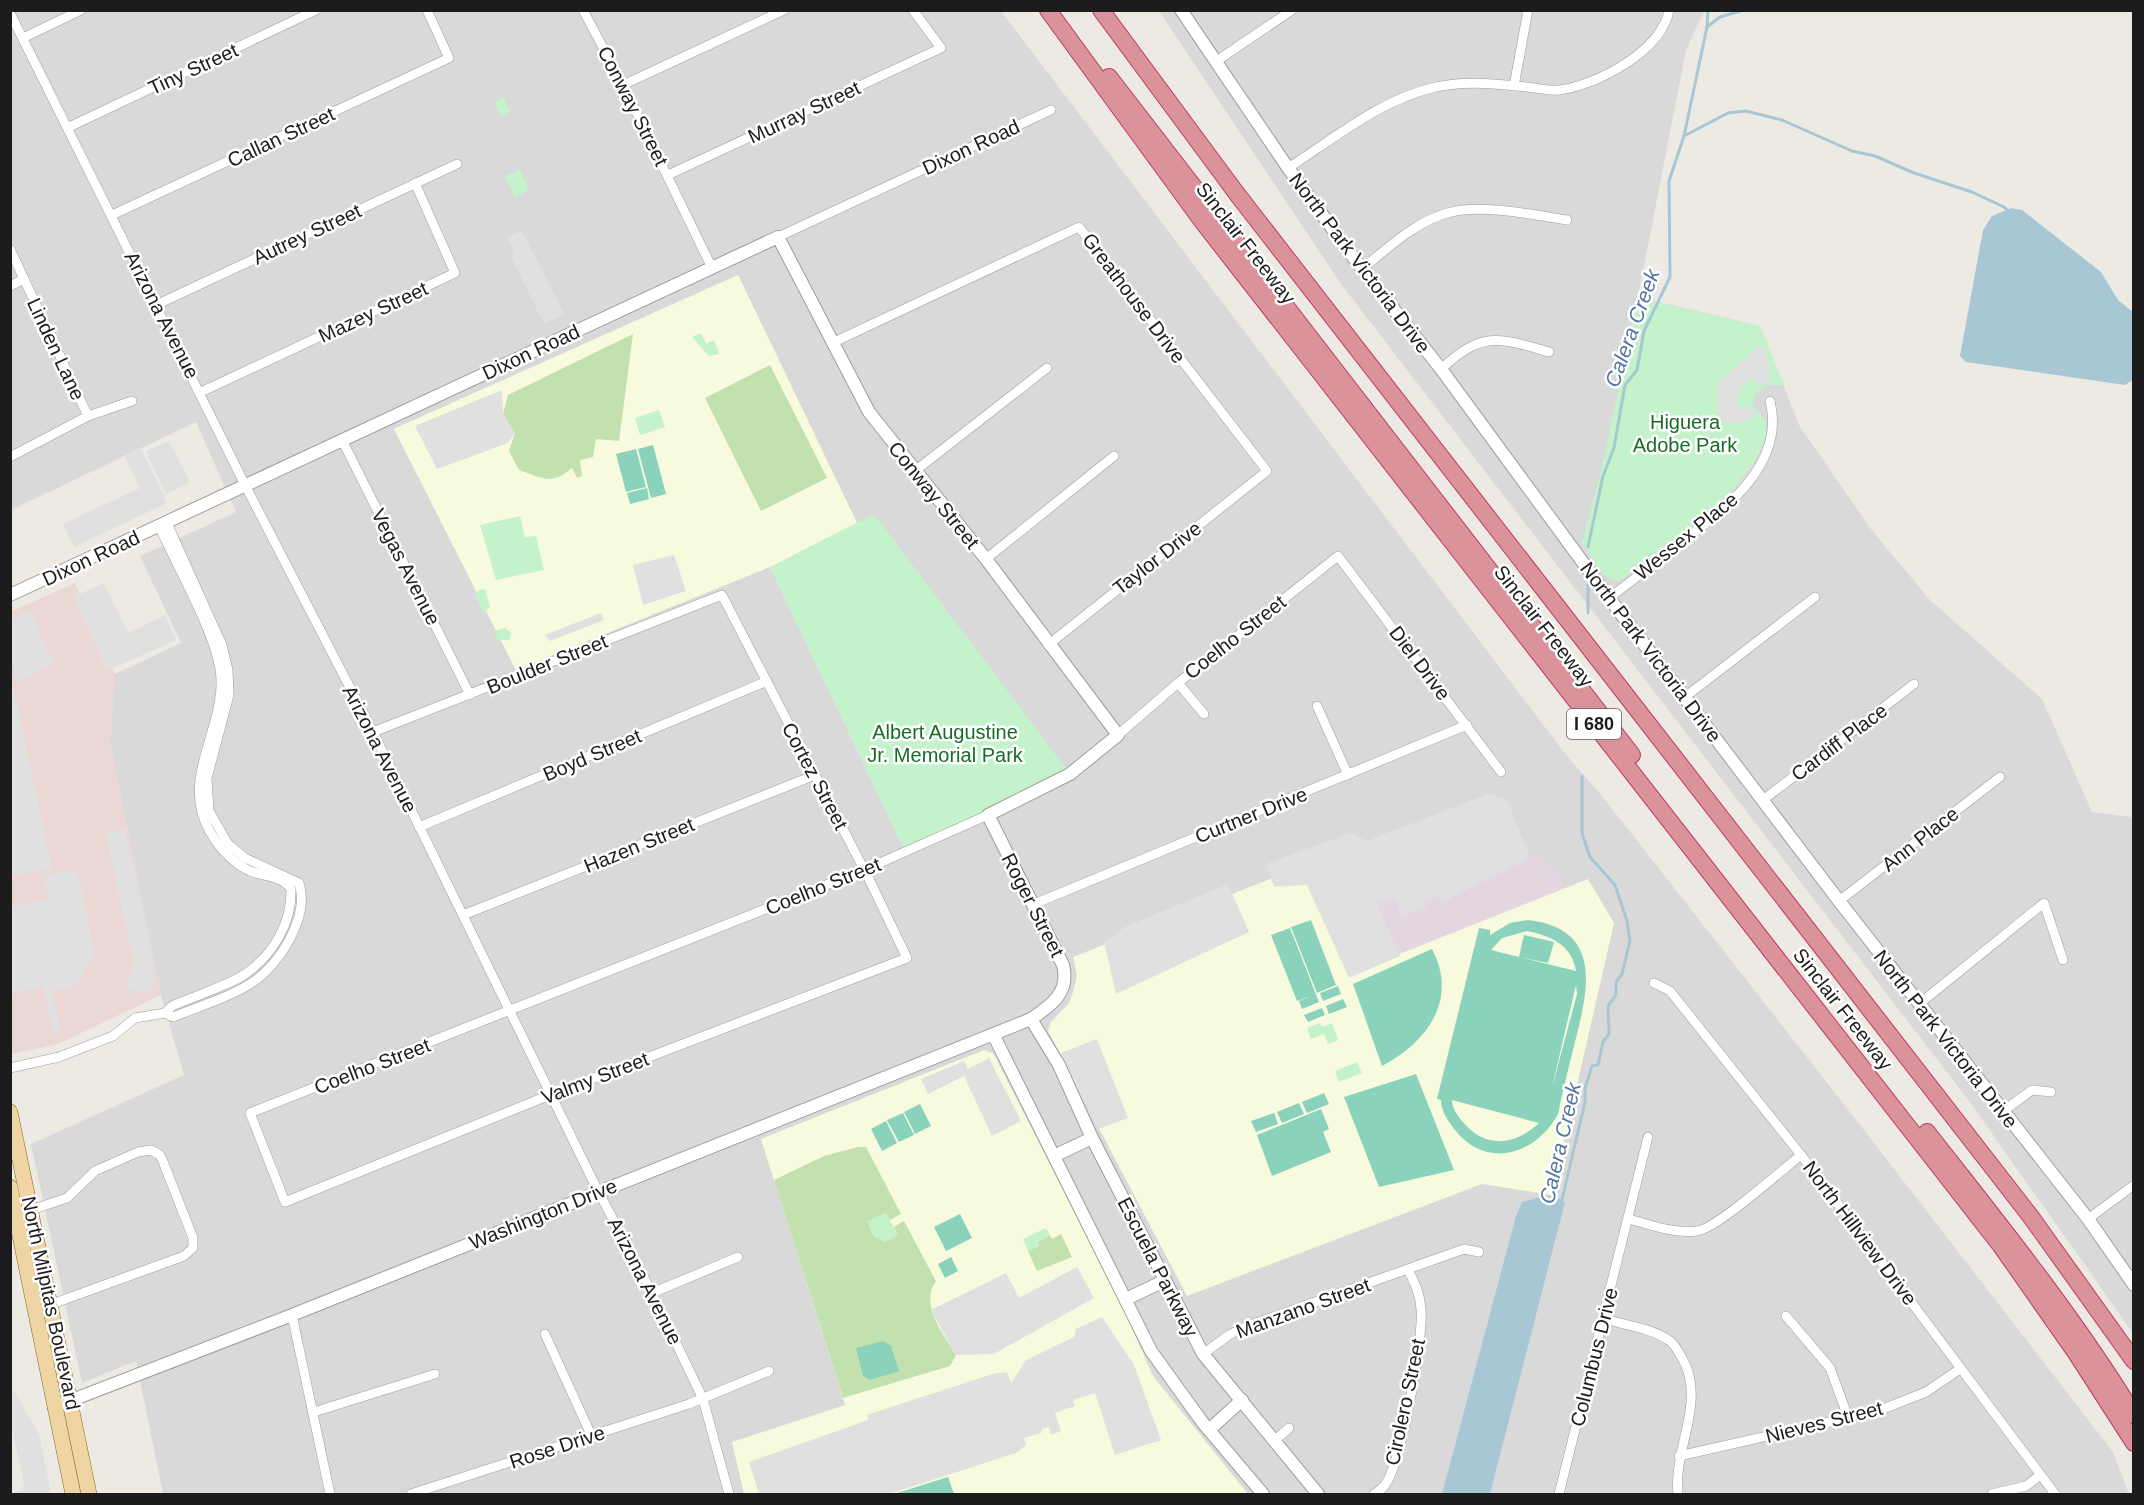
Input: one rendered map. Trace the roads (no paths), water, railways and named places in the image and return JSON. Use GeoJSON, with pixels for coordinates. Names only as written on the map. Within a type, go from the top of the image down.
{"type":"FeatureCollection","features":[{"type":"Feature","properties":{"kind":"highway","name":"Sinclair Freeway"},"geometry":{"type":"LineString","coordinates":[[1048,10],[1202,221],[2001,1246],[2070,1343],[2133,1443]]}},
{"type":"Feature","properties":{"kind":"highway","name":"I 680"},"geometry":{"type":"LineString","coordinates":[[1062,10],[1168,156],[1360,405],[2028,1261],[2085,1338],[2133,1415]]}},
{"type":"Feature","properties":{"kind":"highway","name":"Sinclair Freeway"},"geometry":{"type":"LineString","coordinates":[[1101,10],[1245,203],[2031,1217],[2133,1361]]}},
{"type":"Feature","properties":{"kind":"main road","name":"North Milpitas Boulevard"},"geometry":{"type":"LineString","coordinates":[[10,1112],[52,1304],[89,1494]]}},
{"type":"Feature","properties":{"kind":"main road","name":"North Milpitas Boulevard"},"geometry":{"type":"LineString","coordinates":[[10,1187],[73,1494]]}},
{"type":"Feature","properties":{"kind":"street"},"geometry":{"type":"LineString","coordinates":[[23,38],[81,10]]}},
{"type":"Feature","properties":{"kind":"street","name":"Tiny Street"},"geometry":{"type":"LineString","coordinates":[[69,127],[316,10]]}},
{"type":"Feature","properties":{"kind":"street","name":"Callan Street"},"geometry":{"type":"LineString","coordinates":[[112,215],[449,58],[427,10]]}},
{"type":"Feature","properties":{"kind":"street","name":"Conway Street"},"geometry":{"type":"LineString","coordinates":[[583,10],[623,85],[712,268]]}},
{"type":"Feature","properties":{"kind":"street"},"geometry":{"type":"LineString","coordinates":[[623,85],[784,10]]}},
{"type":"Feature","properties":{"kind":"street","name":"Murray Street"},"geometry":{"type":"LineString","coordinates":[[668,175],[941,48],[913,10]]}},
{"type":"Feature","properties":{"kind":"street","name":"North Park Victoria Drive"},"geometry":{"type":"LineString","coordinates":[[1181,10],[1288,168],[1362,269],[1441,369],[1609,598],[1839,901],[2088,1219],[2133,1285]]}},
{"type":"Feature","properties":{"kind":"street"},"geometry":{"type":"LineString","coordinates":[[1215,62],[1292,10]]}},
{"type":"Feature","properties":{"kind":"street"},"geometry":{"type":"LineString","coordinates":[[1514,86],[1528,10]]}},
{"type":"Feature","properties":{"kind":"street"},"geometry":{"type":"LineString","coordinates":[[1288,168],[1386,106],[1430,88],[1466,82],[1559,90],[1611,74],[1640,53],[1660,31],[1670,10]]}},
{"type":"Feature","properties":{"kind":"street","name":"Arizona Avenue"},"geometry":{"type":"LineString","coordinates":[[10,13],[201,392],[245,485],[373,732],[598,1191],[652,1293],[703,1399],[729,1494]]}},
{"type":"Feature","properties":{"kind":"street","name":"Dixon Road"},"geometry":{"type":"LineString","coordinates":[[10,595],[1051,110]]}},
{"type":"Feature","properties":{"kind":"street","name":"Autrey Street"},"geometry":{"type":"LineString","coordinates":[[156,305],[457,164]]}},
{"type":"Feature","properties":{"kind":"street","name":"Mazey Street"},"geometry":{"type":"LineString","coordinates":[[201,392],[456,273],[415,183]]}},
{"type":"Feature","properties":{"kind":"street"},"geometry":{"type":"LineString","coordinates":[[1362,269],[1410,231],[1452,212],[1504,211],[1567,220]]}},
{"type":"Feature","properties":{"kind":"street","name":"Greathouse Drive"},"geometry":{"type":"LineString","coordinates":[[832,343],[1079,227],[1266,471]]}},
{"type":"Feature","properties":{"kind":"street","name":"Conway Street"},"geometry":{"type":"LineString","coordinates":[[778,237],[869,412],[986,559],[1048,645],[1118,735]]}},
{"type":"Feature","properties":{"kind":"street","name":"Linden Lane"},"geometry":{"type":"LineString","coordinates":[[10,249],[88,417]]}},
{"type":"Feature","properties":{"kind":"street"},"geometry":{"type":"LineString","coordinates":[[10,286],[24,279]]}},
{"type":"Feature","properties":{"kind":"street"},"geometry":{"type":"LineString","coordinates":[[1441,369],[1462,349],[1479,342],[1501,340],[1549,352]]}},
{"type":"Feature","properties":{"kind":"street"},"geometry":{"type":"LineString","coordinates":[[915,471],[1047,368]]}},
{"type":"Feature","properties":{"kind":"street"},"geometry":{"type":"LineString","coordinates":[[10,457],[88,417],[132,401]]}},
{"type":"Feature","properties":{"kind":"street","name":"Wessex Place"},"geometry":{"type":"LineString","coordinates":[[1609,598],[1708,522],[1742,491],[1770,443],[1774,425],[1770,401]]}},
{"type":"Feature","properties":{"kind":"street","name":"Vegas Avenue"},"geometry":{"type":"LineString","coordinates":[[342,440],[470,695]]}},
{"type":"Feature","properties":{"kind":"street"},"geometry":{"type":"LineString","coordinates":[[986,559],[1114,456]]}},
{"type":"Feature","properties":{"kind":"street","name":"Taylor Drive"},"geometry":{"type":"LineString","coordinates":[[1048,645],[1266,471]]}},
{"type":"Feature","properties":{"kind":"street"},"geometry":{"type":"LineString","coordinates":[[10,1068],[59,1057],[113,1036],[135,1018],[165,1013],[173,1017],[254,982],[287,945],[294,930],[302,892],[298,883],[290,877],[245,858],[228,844],[209,811],[207,778],[229,695],[228,670],[222,645],[163,524]]}},
{"type":"Feature","properties":{"kind":"street","name":"Coelho Street"},"geometry":{"type":"LineString","coordinates":[[285,1202],[250,1113],[864,870],[988,815],[1070,774],[1178,683],[1338,556]]}},
{"type":"Feature","properties":{"kind":"street","name":"Diel Drive"},"geometry":{"type":"LineString","coordinates":[[1338,556],[1501,772]]}},
{"type":"Feature","properties":{"kind":"street","name":"Boulder Street"},"geometry":{"type":"LineString","coordinates":[[373,732],[722,595]]}},
{"type":"Feature","properties":{"kind":"street","name":"Cortez Street"},"geometry":{"type":"LineString","coordinates":[[722,595],[908,958]]}},
{"type":"Feature","properties":{"kind":"street"},"geometry":{"type":"LineString","coordinates":[[1685,697],[1815,597]]}},
{"type":"Feature","properties":{"kind":"street","name":"Boyd Street"},"geometry":{"type":"LineString","coordinates":[[419,827],[765,682]]}},
{"type":"Feature","properties":{"kind":"street"},"geometry":{"type":"LineString","coordinates":[[1178,683],[1204,714]]}},
{"type":"Feature","properties":{"kind":"street","name":"Cardiff Place"},"geometry":{"type":"LineString","coordinates":[[1763,800],[1914,684]]}},
{"type":"Feature","properties":{"kind":"street"},"geometry":{"type":"LineString","coordinates":[[1317,706],[1348,775]]}},
{"type":"Feature","properties":{"kind":"street","name":"Curtner Drive"},"geometry":{"type":"LineString","coordinates":[[1034,904],[1467,725]]}},
{"type":"Feature","properties":{"kind":"street","name":"Hazen Street"},"geometry":{"type":"LineString","coordinates":[[463,915],[815,775]]}},
{"type":"Feature","properties":{"kind":"street","name":"Ann Place"},"geometry":{"type":"LineString","coordinates":[[1839,901],[2000,777]]}},
{"type":"Feature","properties":{"kind":"street","name":"Roger Street"},"geometry":{"type":"LineString","coordinates":[[988,815],[1061,957],[1065,982],[1057,1000],[1031,1019]]}},
{"type":"Feature","properties":{"kind":"street"},"geometry":{"type":"LineString","coordinates":[[1919,1004],[2044,903],[2063,960]]}},
{"type":"Feature","properties":{"kind":"street","name":"Valmy Street"},"geometry":{"type":"LineString","coordinates":[[285,1202],[550,1095],[908,958]]}},
{"type":"Feature","properties":{"kind":"street","name":"North Hillview Drive"},"geometry":{"type":"LineString","coordinates":[[1653,983],[1670,992],[1801,1155],[2039,1476],[2055,1494]]}},
{"type":"Feature","properties":{"kind":"street","name":"Washington Drive"},"geometry":{"type":"LineString","coordinates":[[54,1407],[292,1316],[598,1191],[1031,1019]]}},
{"type":"Feature","properties":{"kind":"street","name":"Escuela Parkway"},"geometry":{"type":"LineString","coordinates":[[1031,1019],[1059,1065],[1092,1138],[1203,1354],[1318,1494]]}},
{"type":"Feature","properties":{"kind":"street"},"geometry":{"type":"LineString","coordinates":[[993,1034],[1151,1351],[1169,1380],[1263,1494]]}},
{"type":"Feature","properties":{"kind":"street"},"geometry":{"type":"LineString","coordinates":[[2002,1112],[2032,1090],[2051,1092]]}},
{"type":"Feature","properties":{"kind":"street","name":"Columbus Drive"},"geometry":{"type":"LineString","coordinates":[[1559,1494],[1648,1137]]}},
{"type":"Feature","properties":{"kind":"street"},"geometry":{"type":"LineString","coordinates":[[1054,1156],[1092,1138]]}},
{"type":"Feature","properties":{"kind":"street"},"geometry":{"type":"LineString","coordinates":[[16,1224],[34,1217],[67,1198],[95,1171],[138,1152],[151,1150],[160,1155],[193,1238],[193,1248],[184,1256],[52,1304]]}},
{"type":"Feature","properties":{"kind":"street"},"geometry":{"type":"LineString","coordinates":[[1629,1219],[1661,1228],[1700,1232],[1801,1155]]}},
{"type":"Feature","properties":{"kind":"street"},"geometry":{"type":"LineString","coordinates":[[2088,1219],[2133,1185]]}},
{"type":"Feature","properties":{"kind":"street"},"geometry":{"type":"LineString","coordinates":[[16,1224],[34,1217]]}},
{"type":"Feature","properties":{"kind":"street","name":"Manzano Street"},"geometry":{"type":"LineString","coordinates":[[1203,1354],[1229,1335],[1245,1327],[1464,1249],[1479,1252]]}},
{"type":"Feature","properties":{"kind":"street"},"geometry":{"type":"LineString","coordinates":[[652,1293],[738,1257]]}},
{"type":"Feature","properties":{"kind":"street","name":"Cirolero Street"},"geometry":{"type":"LineString","coordinates":[[1374,1494],[1385,1485],[1397,1455],[1421,1347],[1422,1311],[1419,1289],[1408,1270]]}},
{"type":"Feature","properties":{"kind":"street"},"geometry":{"type":"LineString","coordinates":[[1126,1299],[1164,1281]]}},
{"type":"Feature","properties":{"kind":"street"},"geometry":{"type":"LineString","coordinates":[[292,1316],[330,1494]]}},
{"type":"Feature","properties":{"kind":"street"},"geometry":{"type":"LineString","coordinates":[[1786,1316],[1830,1368],[1848,1417]]}},
{"type":"Feature","properties":{"kind":"street"},"geometry":{"type":"LineString","coordinates":[[1604,1319],[1644,1329],[1672,1342],[1691,1375],[1693,1392],[1679,1456],[1676,1479],[1678,1494]]}},
{"type":"Feature","properties":{"kind":"street"},"geometry":{"type":"LineString","coordinates":[[545,1334],[592,1437]]}},
{"type":"Feature","properties":{"kind":"street","name":"Nieves Street"},"geometry":{"type":"LineString","coordinates":[[1679,1456],[1878,1411],[1926,1392],[1960,1369]]}},
{"type":"Feature","properties":{"kind":"street","name":"Rose Drive"},"geometry":{"type":"LineString","coordinates":[[411,1494],[703,1399],[769,1371]]}},
{"type":"Feature","properties":{"kind":"street"},"geometry":{"type":"LineString","coordinates":[[314,1412],[435,1374]]}},
{"type":"Feature","properties":{"kind":"street"},"geometry":{"type":"LineString","coordinates":[[1209,1430],[1242,1400]]}},
{"type":"Feature","properties":{"kind":"street"},"geometry":{"type":"LineString","coordinates":[[1275,1441],[1289,1428]]}},
{"type":"Feature","properties":{"kind":"street"},"geometry":{"type":"LineString","coordinates":[[1992,1494],[2026,1486],[2039,1476]]}},
{"type":"Feature","properties":{"kind":"water"},"geometry":{"type":"Polygon","coordinates":[[[2011,208],[2022,210],[2101,272],[2118,300],[2133,312],[2133,380],[2125,385],[1966,362],[1960,356],[1983,230],[1992,216],[2011,208]]]}},
{"type":"Feature","properties":{"kind":"water"},"geometry":{"type":"Polygon","coordinates":[[[1543,1196],[1557,1197],[1565,1202],[1490,1494],[1442,1494],[1516,1216],[1522,1202],[1543,1196]]]}},
{"type":"Feature","properties":{"kind":"waterway","name":"Calera Creek"},"geometry":{"type":"LineString","coordinates":[[1588,547],[1603,476],[1614,448],[1625,385],[1637,370],[1644,331],[1670,277],[1669,181],[1684,136],[1707,27],[1708,10]]}},
{"type":"Feature","properties":{"kind":"waterway"},"geometry":{"type":"LineString","coordinates":[[1707,27],[1720,17],[1744,10]]}},
{"type":"Feature","properties":{"kind":"waterway"},"geometry":{"type":"LineString","coordinates":[[1684,136],[1728,113],[1746,111],[1782,120],[1852,151],[1875,156],[1914,173],[1972,192],[2004,207],[2010,213]]}},
{"type":"Feature","properties":{"kind":"waterway","name":"Calera Creek"},"geometry":{"type":"LineString","coordinates":[[1588,585],[1588,613]]}},
{"type":"Feature","properties":{"kind":"waterway","name":"Calera Creek"},"geometry":{"type":"LineString","coordinates":[[1561,1204],[1585,1102],[1585,1088],[1592,1066],[1598,1065],[1603,1042],[1609,1034],[1608,1006],[1616,995],[1616,982],[1622,974],[1630,941],[1627,921],[1615,885],[1590,857],[1582,833],[1582,776]]}},
{"type":"Feature","properties":{"kind":"park label","name":"Higuera Adobe Park"},"geometry":{"type":"Point","coordinates":[1685,434]}},
{"type":"Feature","properties":{"kind":"park label","name":"Albert Augustine Jr. Memorial Park"},"geometry":{"type":"Point","coordinates":[945,744]}}]}
